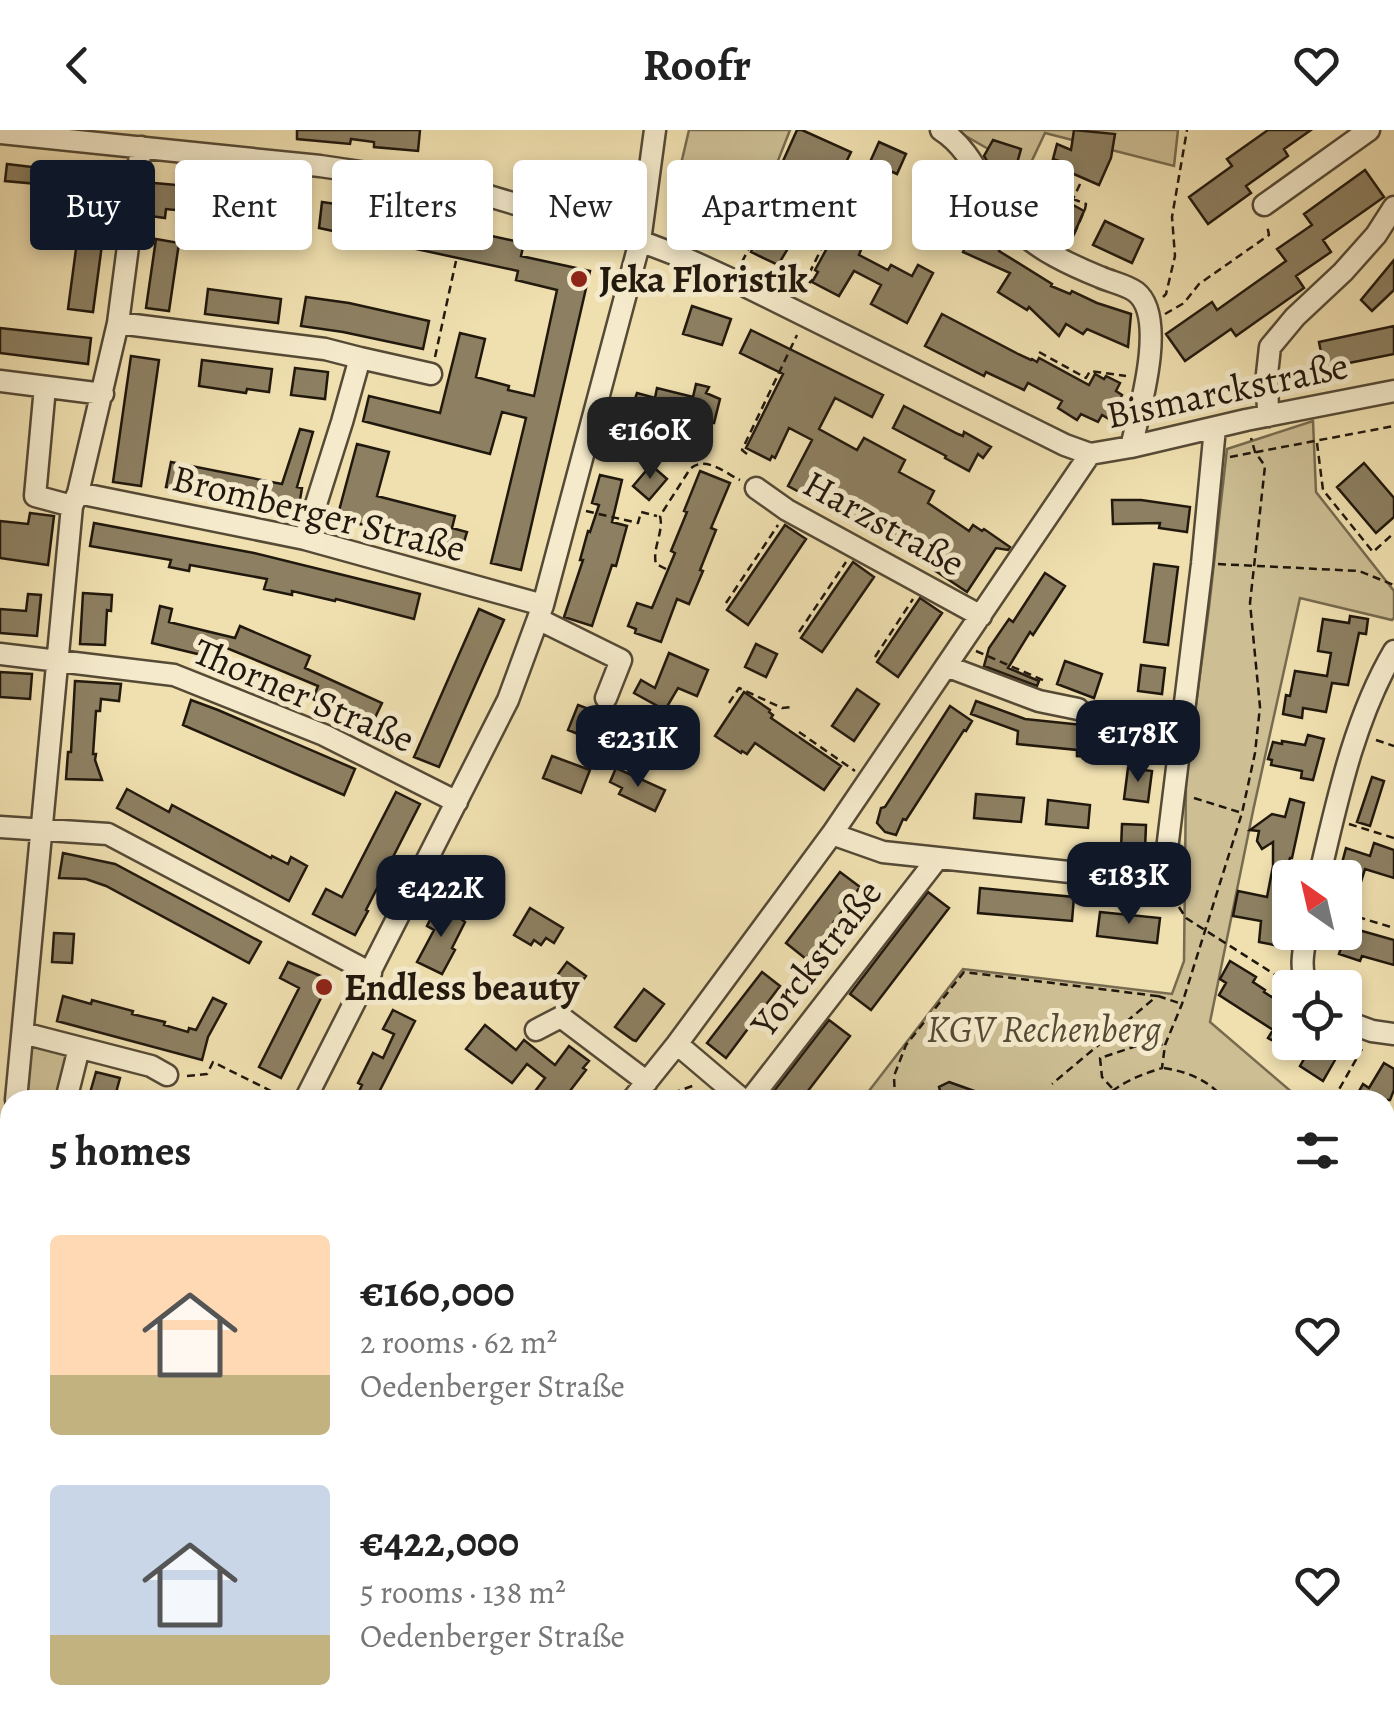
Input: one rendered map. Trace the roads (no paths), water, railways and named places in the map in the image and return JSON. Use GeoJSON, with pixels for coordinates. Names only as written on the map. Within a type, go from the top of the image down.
{"type":"FeatureCollection","features":[{"type":"Feature","properties":{"kind":"street"},"geometry":{"type":"LineString","coordinates":[[647,189],[655,130]]}},
{"type":"Feature","properties":{"kind":"street"},"geometry":{"type":"LineString","coordinates":[[941,130],[960,145],[1004,215],[1018,230],[1063,261],[1137,293],[1150,318],[1152,332],[1131,447]]}},
{"type":"Feature","properties":{"kind":"street"},"geometry":{"type":"LineString","coordinates":[[1264,205],[1370,130]]}},
{"type":"Feature","properties":{"kind":"street"},"geometry":{"type":"LineString","coordinates":[[0,133],[320,166],[436,184],[513,204]]}},
{"type":"Feature","properties":{"kind":"street"},"geometry":{"type":"LineString","coordinates":[[17,1090],[75,499],[118,323],[140,147]]}},
{"type":"Feature","properties":{"kind":"street"},"geometry":{"type":"LineString","coordinates":[[1268,416],[1270,347],[1376,236],[1394,207]]}},
{"type":"Feature","properties":{"kind":"street"},"geometry":{"type":"LineString","coordinates":[[647,244],[733,280],[1090,454]]}},
{"type":"Feature","properties":{"kind":"street"},"geometry":{"type":"LineString","coordinates":[[310,1090],[508,700],[541,612],[638,250]]}},
{"type":"Feature","properties":{"kind":"street"},"geometry":{"type":"LineString","coordinates":[[118,323],[325,350],[431,374]]}},
{"type":"Feature","properties":{"kind":"street"},"geometry":{"type":"LineString","coordinates":[[305,539],[360,358]]}},
{"type":"Feature","properties":{"kind":"street"},"geometry":{"type":"LineString","coordinates":[[0,381],[103,394]]}},
{"type":"Feature","properties":{"kind":"street","name":"Bromberger Straße"},"geometry":{"type":"LineString","coordinates":[[45,387],[35,496],[75,499],[305,539],[541,612],[621,660],[606,698]]}},
{"type":"Feature","properties":{"kind":"street","name":"Bismarckstraße"},"geometry":{"type":"LineString","coordinates":[[640,1090],[832,834],[1090,454],[1394,391]]}},
{"type":"Feature","properties":{"kind":"street"},"geometry":{"type":"LineString","coordinates":[[832,834],[883,852],[937,860],[1163,882],[1216,428]]}},
{"type":"Feature","properties":{"kind":"street","name":"Harzstraße"},"geometry":{"type":"LineString","coordinates":[[756,488],[787,510],[980,616]]}},
{"type":"Feature","properties":{"kind":"street"},"geometry":{"type":"LineString","coordinates":[[1324,860],[1358,734],[1394,651]]}},
{"type":"Feature","properties":{"kind":"street","name":"Thorner Straße"},"geometry":{"type":"LineString","coordinates":[[0,654],[174,675],[324,736],[458,802]]}},
{"type":"Feature","properties":{"kind":"street"},"geometry":{"type":"LineString","coordinates":[[946,666],[1038,701],[1078,709]]}},
{"type":"Feature","properties":{"kind":"street"},"geometry":{"type":"LineString","coordinates":[[0,827],[108,834],[371,973]]}},
{"type":"Feature","properties":{"kind":"street","name":"Yorckstraße"},"geometry":{"type":"LineString","coordinates":[[754,1090],[937,860]]}},
{"type":"Feature","properties":{"kind":"street"},"geometry":{"type":"LineString","coordinates":[[536,1030],[560,1017],[647,1082]]}},
{"type":"Feature","properties":{"kind":"street"},"geometry":{"type":"LineString","coordinates":[[1362,1027],[1394,1034]]}},
{"type":"Feature","properties":{"kind":"street"},"geometry":{"type":"LineString","coordinates":[[22,1033],[150,1066],[167,1076]]}},
{"type":"Feature","properties":{"kind":"street"},"geometry":{"type":"LineString","coordinates":[[677,1044],[734,1090]]}},
{"type":"Feature","properties":{"kind":"street"},"geometry":{"type":"LineString","coordinates":[[68,1090],[79,1048]]}},
{"type":"Feature","properties":{"kind":"place","name":"Jeka Floristik"},"geometry":{"type":"Point","coordinates":[579,279]}},
{"type":"Feature","properties":{"kind":"place","name":"Endless beauty"},"geometry":{"type":"Point","coordinates":[324,987]}},
{"type":"Feature","properties":{"kind":"park label","name":"KGV Rechenberg"},"geometry":{"type":"Point","coordinates":[1044,1029]}}]}
